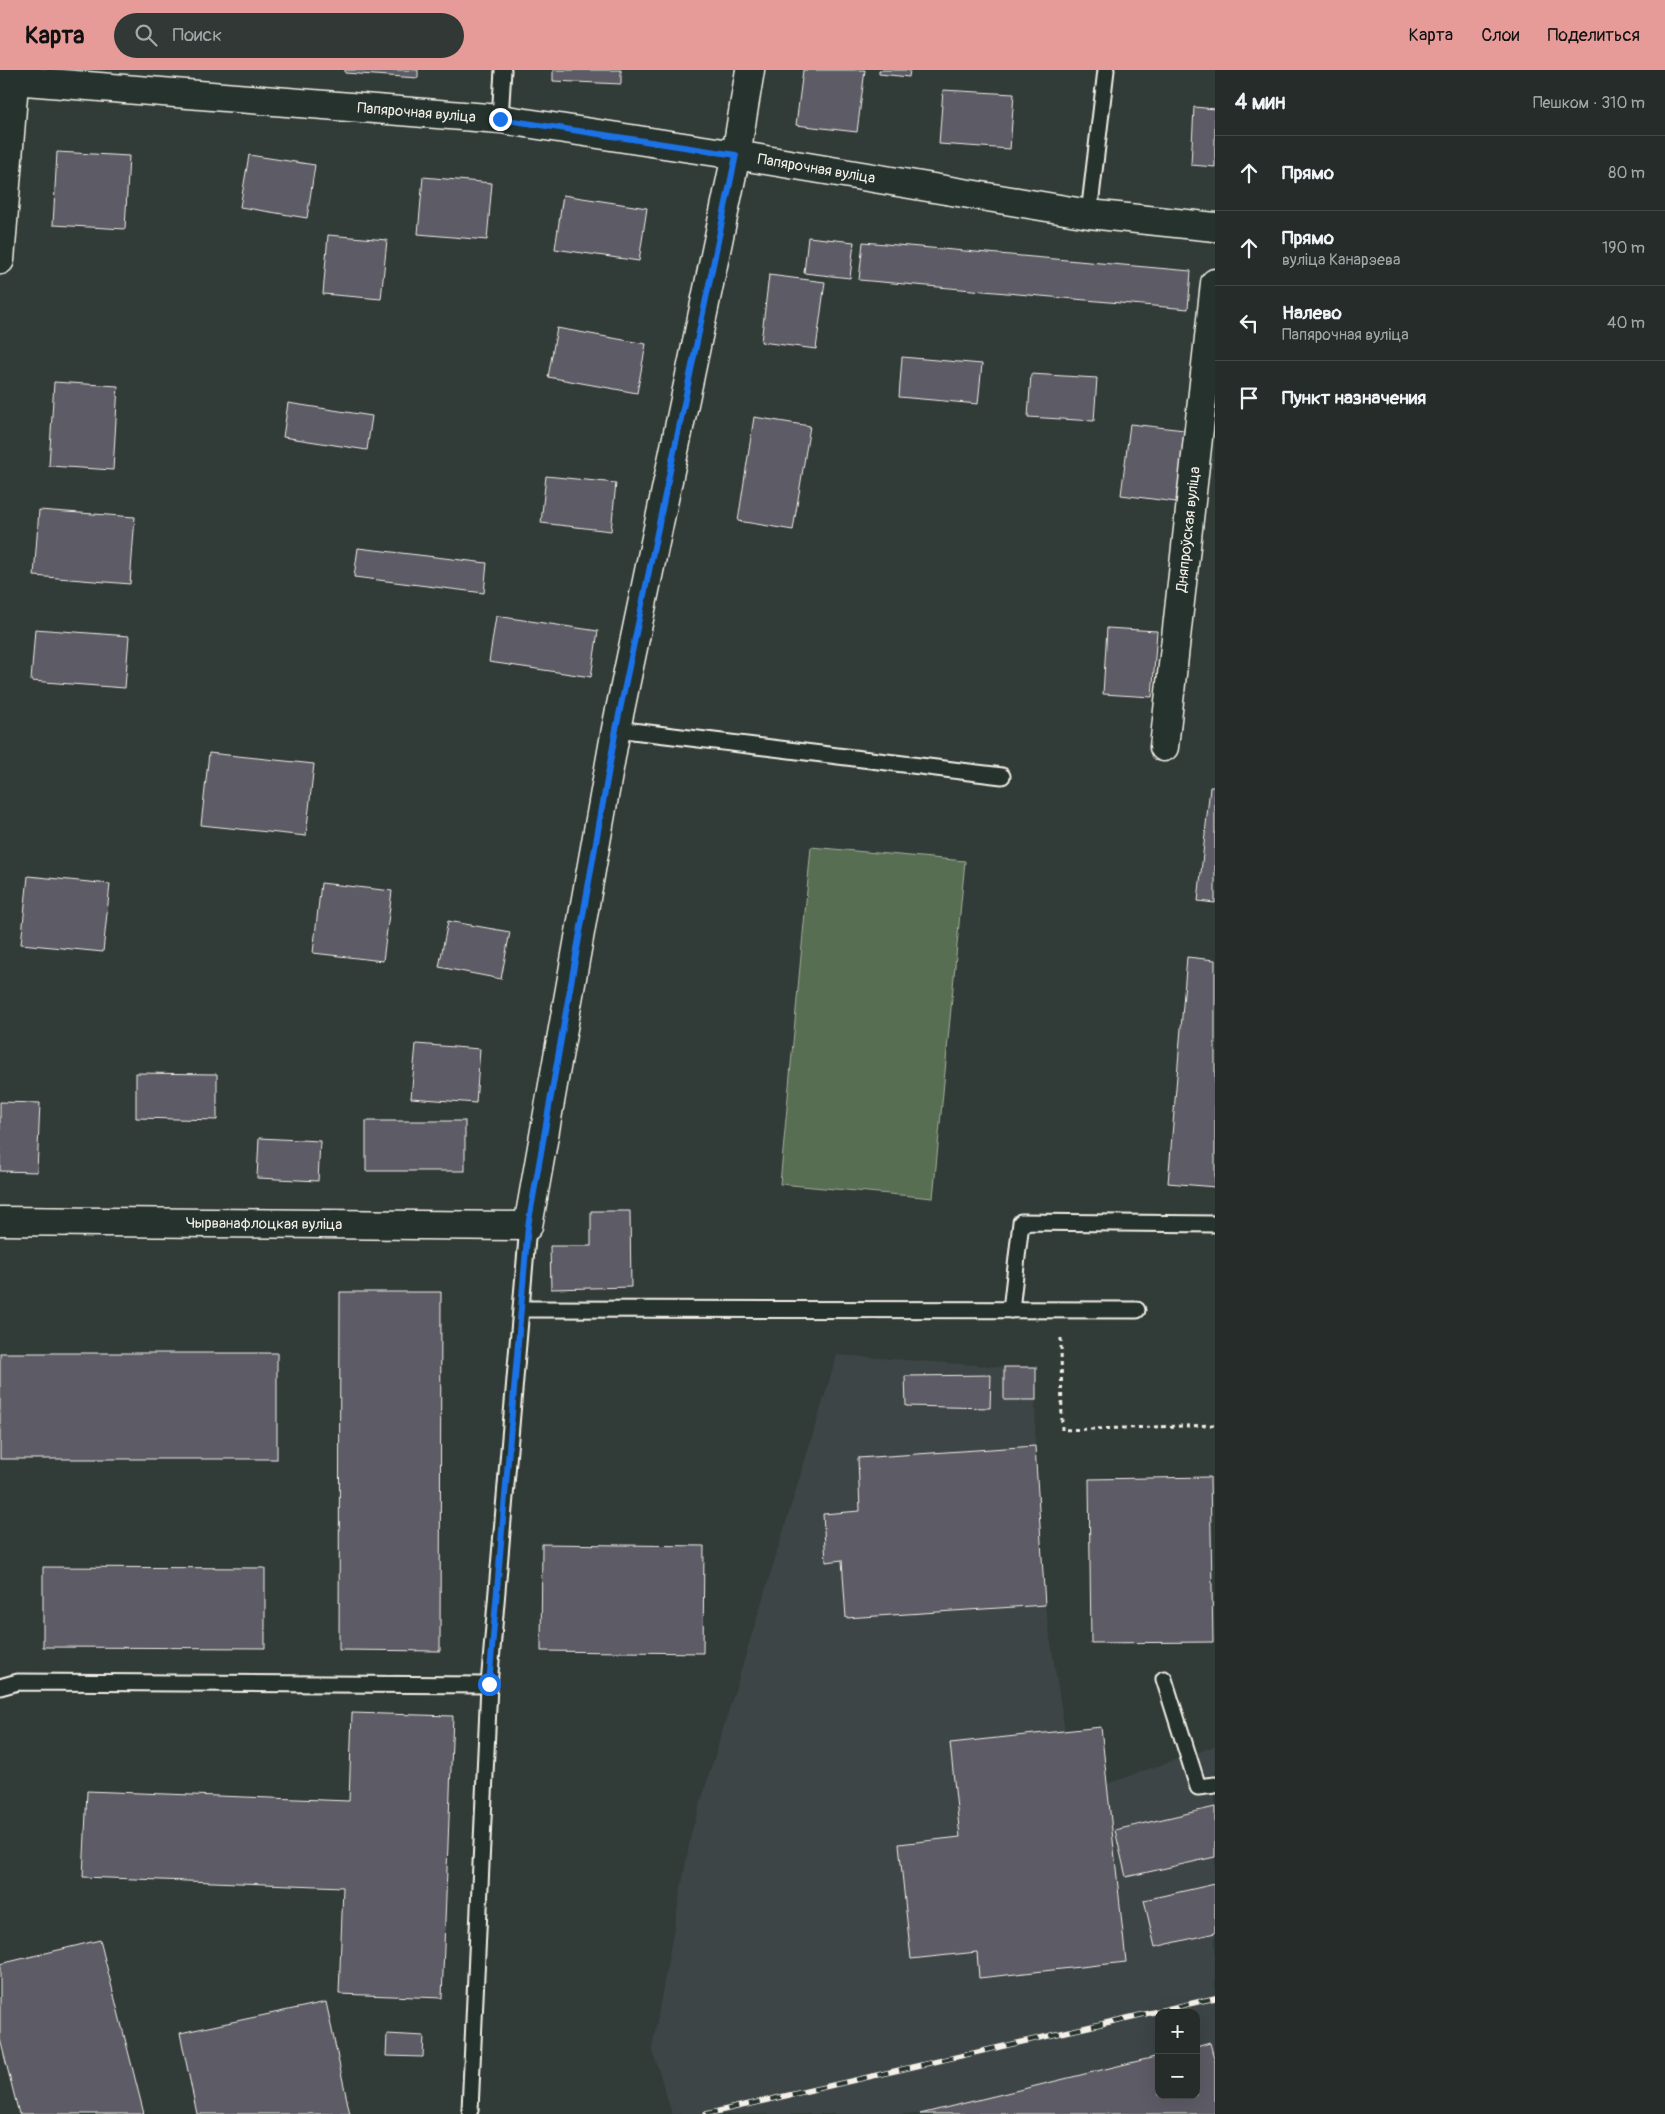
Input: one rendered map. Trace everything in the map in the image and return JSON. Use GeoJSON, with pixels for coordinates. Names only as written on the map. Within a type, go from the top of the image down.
{"type":"FeatureCollection","features":[{"type":"Feature","properties":{"kind":"street"},"geometry":{"type":"LineString","coordinates":[[528,1226],[616,729],[736,155],[750,70]]}},
{"type":"Feature","properties":{"kind":"street","name":"Папярочная вуліца"},"geometry":{"type":"LineString","coordinates":[[9,76],[500,119],[736,155],[1089,214],[1215,227]]}},
{"type":"Feature","properties":{"kind":"street"},"geometry":{"type":"LineString","coordinates":[[0,260],[9,76]]}},
{"type":"Feature","properties":{"kind":"street","name":"Дняпроўская вуліца"},"geometry":{"type":"LineString","coordinates":[[1164,747],[1215,283]]}},
{"type":"Feature","properties":{"kind":"street","name":"Чырванафлоцкая вуліца"},"geometry":{"type":"LineString","coordinates":[[0,1221],[528,1226]]}},
{"type":"Feature","properties":{"kind":"lane"},"geometry":{"type":"LineString","coordinates":[[500,119],[503,70]]}},
{"type":"Feature","properties":{"kind":"lane"},"geometry":{"type":"LineString","coordinates":[[1089,214],[1106,70]]}},
{"type":"Feature","properties":{"kind":"lane"},"geometry":{"type":"LineString","coordinates":[[616,729],[1002,776]]}},
{"type":"Feature","properties":{"kind":"lane"},"geometry":{"type":"LineString","coordinates":[[1011,1310],[1022,1222],[1215,1224]]}},
{"type":"Feature","properties":{"kind":"lane"},"geometry":{"type":"LineString","coordinates":[[470,2110],[489,1684],[528,1226]]}},
{"type":"Feature","properties":{"kind":"lane"},"geometry":{"type":"LineString","coordinates":[[522,1309],[1137,1310]]}},
{"type":"Feature","properties":{"kind":"lane"},"geometry":{"type":"LineString","coordinates":[[1164,1679],[1198,1788],[1215,1785]]}},
{"type":"Feature","properties":{"kind":"lane"},"geometry":{"type":"LineString","coordinates":[[0,1687],[18,1682],[489,1684]]}},
{"type":"Feature","properties":{"kind":"path"},"geometry":{"type":"LineString","coordinates":[[1061,1310],[1062,1430],[1215,1425]]}},
{"type":"Feature","properties":{"kind":"shaded area"},"geometry":{"type":"Polygon","coordinates":[[[837,1355],[1004,1367],[1036,1367],[1035,1446],[1045,1605],[1075,1795],[1215,1746],[1215,2114],[672,2114],[652,2048],[691,1834],[837,1355]]]}},
{"type":"Feature","properties":{"kind":"green space"},"geometry":{"type":"Polygon","coordinates":[[[811,847],[965,861],[933,1198],[780,1184],[811,847]]]}},
{"type":"Feature","properties":{"kind":"building"},"geometry":{"type":"Polygon","coordinates":[[[345,70],[418,70],[418,78],[345,73],[345,70]]]}},
{"type":"Feature","properties":{"kind":"building"},"geometry":{"type":"Polygon","coordinates":[[[553,70],[621,70],[621,84],[553,81],[553,70]]]}},
{"type":"Feature","properties":{"kind":"building"},"geometry":{"type":"Polygon","coordinates":[[[803,70],[865,70],[857,132],[796,125],[803,70]]]}},
{"type":"Feature","properties":{"kind":"building"},"geometry":{"type":"Polygon","coordinates":[[[879,70],[910,70],[909,77],[879,74],[879,70]]]}},
{"type":"Feature","properties":{"kind":"building"},"geometry":{"type":"Polygon","coordinates":[[[943,90],[1014,94],[1010,149],[939,144],[943,90]]]}},
{"type":"Feature","properties":{"kind":"building"},"geometry":{"type":"Polygon","coordinates":[[[1194,107],[1215,109],[1215,167],[1191,165],[1194,107]]]}},
{"type":"Feature","properties":{"kind":"building"},"geometry":{"type":"Polygon","coordinates":[[[57,152],[129,156],[125,229],[53,225],[57,152]]]}},
{"type":"Feature","properties":{"kind":"building"},"geometry":{"type":"Polygon","coordinates":[[[249,155],[315,165],[307,218],[240,207],[249,155]]]}},
{"type":"Feature","properties":{"kind":"building"},"geometry":{"type":"Polygon","coordinates":[[[423,177],[492,183],[487,240],[418,234],[423,177]]]}},
{"type":"Feature","properties":{"kind":"building"},"geometry":{"type":"Polygon","coordinates":[[[563,195],[647,208],[639,261],[555,249],[563,195]]]}},
{"type":"Feature","properties":{"kind":"building"},"geometry":{"type":"Polygon","coordinates":[[[328,235],[387,240],[381,299],[323,294],[328,235]]]}},
{"type":"Feature","properties":{"kind":"building"},"geometry":{"type":"Polygon","coordinates":[[[808,237],[854,242],[850,278],[804,273],[808,237]]]}},
{"type":"Feature","properties":{"kind":"building"},"geometry":{"type":"Polygon","coordinates":[[[863,242],[1191,271],[1188,309],[859,280],[863,242]]]}},
{"type":"Feature","properties":{"kind":"building"},"geometry":{"type":"Polygon","coordinates":[[[769,275],[825,282],[816,349],[761,342],[769,275]]]}},
{"type":"Feature","properties":{"kind":"building"},"geometry":{"type":"Polygon","coordinates":[[[557,328],[646,344],[637,393],[548,377],[557,328]]]}},
{"type":"Feature","properties":{"kind":"building"},"geometry":{"type":"Polygon","coordinates":[[[902,357],[982,364],[978,404],[899,397],[902,357]]]}},
{"type":"Feature","properties":{"kind":"building"},"geometry":{"type":"Polygon","coordinates":[[[1031,374],[1097,378],[1094,421],[1028,417],[1031,374]]]}},
{"type":"Feature","properties":{"kind":"building"},"geometry":{"type":"Polygon","coordinates":[[[54,382],[118,386],[113,470],[49,466],[54,382]]]}},
{"type":"Feature","properties":{"kind":"building"},"geometry":{"type":"Polygon","coordinates":[[[288,403],[372,416],[367,450],[283,437],[288,403]]]}},
{"type":"Feature","properties":{"kind":"building"},"geometry":{"type":"Polygon","coordinates":[[[754,417],[810,426],[793,530],[738,521],[754,417]]]}},
{"type":"Feature","properties":{"kind":"building"},"geometry":{"type":"Polygon","coordinates":[[[1130,424],[1185,430],[1176,502],[1121,495],[1130,424]]]}},
{"type":"Feature","properties":{"kind":"building"},"geometry":{"type":"Polygon","coordinates":[[[546,476],[616,483],[611,531],[541,523],[546,476]]]}},
{"type":"Feature","properties":{"kind":"building"},"geometry":{"type":"Polygon","coordinates":[[[39,510],[135,517],[130,584],[34,576],[39,510]]]}},
{"type":"Feature","properties":{"kind":"building"},"geometry":{"type":"Polygon","coordinates":[[[358,548],[487,563],[484,593],[354,577],[358,548]]]}},
{"type":"Feature","properties":{"kind":"building"},"geometry":{"type":"Polygon","coordinates":[[[496,616],[598,631],[591,677],[489,662],[496,616]]]}},
{"type":"Feature","properties":{"kind":"building"},"geometry":{"type":"Polygon","coordinates":[[[1107,628],[1157,631],[1152,697],[1103,694],[1107,628]]]}},
{"type":"Feature","properties":{"kind":"building"},"geometry":{"type":"Polygon","coordinates":[[[35,629],[129,636],[125,688],[31,681],[35,629]]]}},
{"type":"Feature","properties":{"kind":"building"},"geometry":{"type":"Polygon","coordinates":[[[209,753],[314,764],[306,836],[201,825],[209,753]]]}},
{"type":"Feature","properties":{"kind":"building"},"geometry":{"type":"Polygon","coordinates":[[[1210,787],[1215,787],[1215,903],[1198,901],[1210,787]]]}},
{"type":"Feature","properties":{"kind":"building"},"geometry":{"type":"Polygon","coordinates":[[[28,876],[110,884],[103,952],[21,944],[28,876]]]}},
{"type":"Feature","properties":{"kind":"building"},"geometry":{"type":"Polygon","coordinates":[[[321,883],[392,891],[383,961],[313,953],[321,883]]]}},
{"type":"Feature","properties":{"kind":"building"},"geometry":{"type":"Polygon","coordinates":[[[448,921],[510,932],[501,979],[439,967],[448,921]]]}},
{"type":"Feature","properties":{"kind":"building"},"geometry":{"type":"Polygon","coordinates":[[[1187,957],[1215,960],[1215,1187],[1168,1183],[1187,957]]]}},
{"type":"Feature","properties":{"kind":"building"},"geometry":{"type":"Polygon","coordinates":[[[416,1044],[480,1049],[476,1103],[411,1098],[416,1044]]]}},
{"type":"Feature","properties":{"kind":"building"},"geometry":{"type":"Polygon","coordinates":[[[136,1073],[217,1074],[217,1120],[136,1118],[136,1073]]]}},
{"type":"Feature","properties":{"kind":"building"},"geometry":{"type":"Polygon","coordinates":[[[0,1102],[40,1103],[37,1172],[0,1171],[0,1102]]]}},
{"type":"Feature","properties":{"kind":"building"},"geometry":{"type":"Polygon","coordinates":[[[366,1121],[465,1121],[465,1171],[366,1171],[366,1121]]]}},
{"type":"Feature","properties":{"kind":"building"},"geometry":{"type":"Polygon","coordinates":[[[259,1138],[320,1141],[318,1181],[257,1178],[259,1138]]]}},
{"type":"Feature","properties":{"kind":"building"},"geometry":{"type":"Polygon","coordinates":[[[591,1211],[630,1211],[631,1287],[551,1289],[550,1246],[591,1246],[591,1211]]]}},
{"type":"Feature","properties":{"kind":"building"},"geometry":{"type":"Polygon","coordinates":[[[340,1292],[441,1292],[440,1651],[339,1650],[340,1292]]]}},
{"type":"Feature","properties":{"kind":"building"},"geometry":{"type":"Polygon","coordinates":[[[0,1353],[277,1353],[277,1459],[0,1459],[0,1353]]]}},
{"type":"Feature","properties":{"kind":"building"},"geometry":{"type":"Polygon","coordinates":[[[1004,1367],[1036,1367],[1036,1400],[1004,1400],[1004,1367]]]}},
{"type":"Feature","properties":{"kind":"building"},"geometry":{"type":"Polygon","coordinates":[[[991,1375],[990,1408],[906,1406],[905,1376],[991,1375]]]}},
{"type":"Feature","properties":{"kind":"building"},"geometry":{"type":"Polygon","coordinates":[[[1035,1446],[1045,1605],[846,1618],[842,1560],[826,1562],[823,1514],[860,1511],[858,1458],[1035,1446]]]}},
{"type":"Feature","properties":{"kind":"building"},"geometry":{"type":"Polygon","coordinates":[[[1210,1477],[1213,1642],[1091,1643],[1089,1479],[1210,1477]]]}},
{"type":"Feature","properties":{"kind":"building"},"geometry":{"type":"Polygon","coordinates":[[[542,1544],[704,1546],[703,1653],[541,1651],[542,1544]]]}},
{"type":"Feature","properties":{"kind":"building"},"geometry":{"type":"Polygon","coordinates":[[[43,1567],[265,1568],[265,1648],[43,1647],[43,1567]]]}},
{"type":"Feature","properties":{"kind":"building"},"geometry":{"type":"Polygon","coordinates":[[[352,1713],[453,1716],[442,1998],[339,1994],[343,1887],[83,1877],[87,1791],[349,1801],[352,1713]]]}},
{"type":"Feature","properties":{"kind":"building"},"geometry":{"type":"Polygon","coordinates":[[[1101,1727],[1126,1962],[979,1978],[977,1952],[911,1959],[899,1844],[960,1837],[950,1743],[1101,1727]]]}},
{"type":"Feature","properties":{"kind":"building"},"geometry":{"type":"Polygon","coordinates":[[[1215,1807],[1215,1857],[1126,1877],[1115,1830],[1215,1807]]]}},
{"type":"Feature","properties":{"kind":"building"},"geometry":{"type":"Polygon","coordinates":[[[1215,1884],[1215,1933],[1155,1947],[1144,1900],[1215,1884]]]}},
{"type":"Feature","properties":{"kind":"building"},"geometry":{"type":"Polygon","coordinates":[[[100,1940],[144,2114],[19,2114],[0,2039],[0,1964],[100,1940]]]}},
{"type":"Feature","properties":{"kind":"building"},"geometry":{"type":"Polygon","coordinates":[[[326,2002],[350,2114],[197,2114],[180,2033],[326,2002]]]}},
{"type":"Feature","properties":{"kind":"building"},"geometry":{"type":"Polygon","coordinates":[[[387,2034],[424,2036],[423,2057],[386,2056],[387,2034]]]}},
{"type":"Feature","properties":{"kind":"building"},"geometry":{"type":"Polygon","coordinates":[[[1210,2043],[1215,2062],[1215,2114],[920,2114],[1155,2057],[1155,2099],[1200,2099],[1200,2046],[1210,2043]]]}},
{"type":"Feature","properties":{"kind":"railway"},"geometry":{"type":"LineString","coordinates":[[706,2114],[1215,1998]]}},
{"type":"Feature","properties":{"kind":"route"},"geometry":{"type":"LineString","coordinates":[[489,1684],[528,1226],[616,729],[736,155],[500,119]]}}]}
